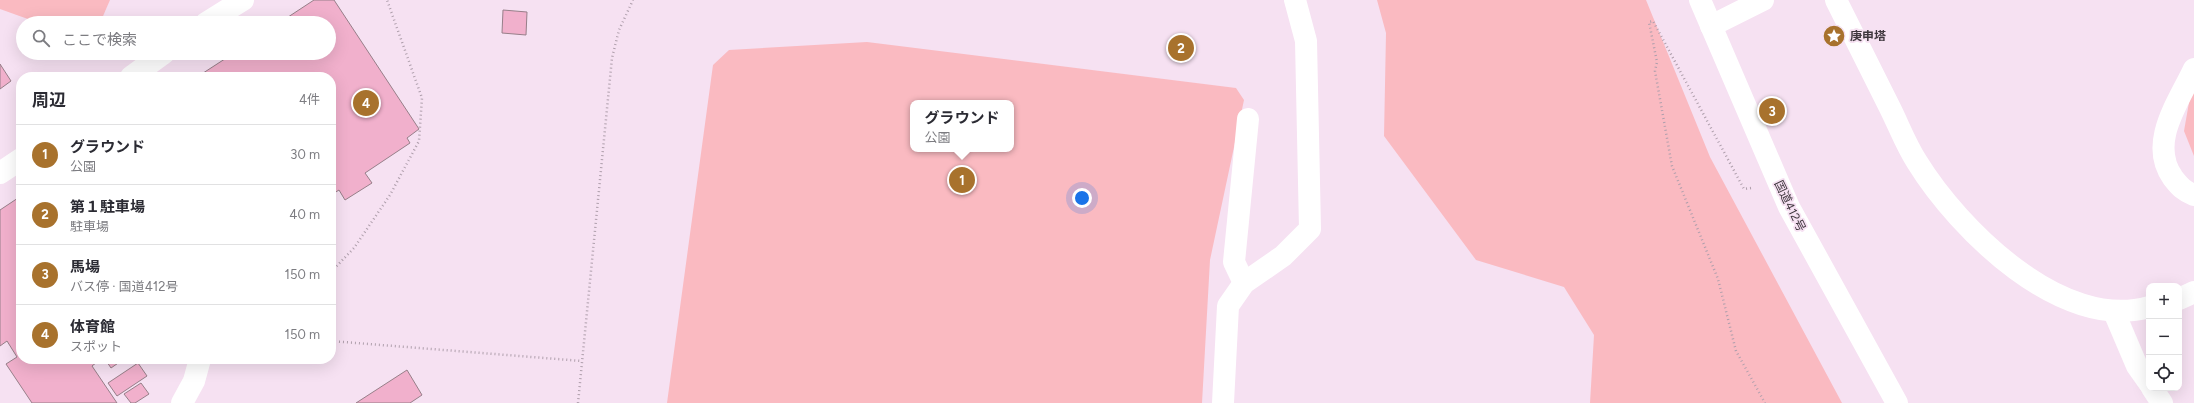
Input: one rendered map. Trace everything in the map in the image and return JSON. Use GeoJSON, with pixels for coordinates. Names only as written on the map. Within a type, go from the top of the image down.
{"type":"FeatureCollection","features":[{"type":"Feature","properties":{"kind":"main road"},"geometry":{"type":"LineString","coordinates":[[217,16],[243,0]]}},
{"type":"Feature","properties":{"kind":"main road"},"geometry":{"type":"LineString","coordinates":[[1223,403],[1228,306],[1244,283],[1283,256],[1310,229],[1306,41],[1295,0]]}},
{"type":"Feature","properties":{"kind":"main road","name":"国道412号"},"geometry":{"type":"LineString","coordinates":[[1700,0],[1789,207],[1897,403]]}},
{"type":"Feature","properties":{"kind":"main road"},"geometry":{"type":"LineString","coordinates":[[1711,26],[1762,0]]}},
{"type":"Feature","properties":{"kind":"main road"},"geometry":{"type":"LineString","coordinates":[[1836,0],[1917,162],[1946,201],[1977,234],[2030,280],[2070,302],[2088,308],[2114,312],[2146,308]]}},
{"type":"Feature","properties":{"kind":"main road"},"geometry":{"type":"LineString","coordinates":[[138,72],[154,60]]}},
{"type":"Feature","properties":{"kind":"main road"},"geometry":{"type":"LineString","coordinates":[[2194,69],[2168,123],[2163,144],[2166,167],[2183,191],[2194,195]]}},
{"type":"Feature","properties":{"kind":"main road"},"geometry":{"type":"LineString","coordinates":[[1244,283],[1234,262],[1248,119]]}},
{"type":"Feature","properties":{"kind":"main road"},"geometry":{"type":"LineString","coordinates":[[0,173],[16,162]]}},
{"type":"Feature","properties":{"kind":"main road"},"geometry":{"type":"LineString","coordinates":[[2182,298],[2194,292]]}},
{"type":"Feature","properties":{"kind":"main road"},"geometry":{"type":"LineString","coordinates":[[2114,312],[2137,366],[2146,379]]}},
{"type":"Feature","properties":{"kind":"main road"},"geometry":{"type":"LineString","coordinates":[[182,403],[194,381],[199,364]]}},
{"type":"Feature","properties":{"kind":"main road"},"geometry":{"type":"LineString","coordinates":[[2154,391],[2162,403]]}},
{"type":"Feature","properties":{"kind":"path"},"geometry":{"type":"LineString","coordinates":[[336,266],[359,241],[390,195],[419,141],[422,98],[387,0]]}},
{"type":"Feature","properties":{"kind":"path"},"geometry":{"type":"LineString","coordinates":[[578,403],[612,58],[619,30],[633,0]]}},
{"type":"Feature","properties":{"kind":"path"},"geometry":{"type":"LineString","coordinates":[[1754,188],[1744,189],[1653,21],[1649,22],[1657,62],[1655,71],[1672,166],[1718,279],[1730,333],[1736,351],[1765,403]]}},
{"type":"Feature","properties":{"kind":"path"},"geometry":{"type":"LineString","coordinates":[[336,341],[582,361]]}},
{"type":"Feature","properties":{"kind":"shaded area"},"geometry":{"type":"Polygon","coordinates":[[[0,0],[110,0],[103,16],[20,16],[0,9],[0,0]]]}},
{"type":"Feature","properties":{"kind":"shaded area"},"geometry":{"type":"Polygon","coordinates":[[[1377,0],[1646,0],[1710,157],[1842,403],[1590,403],[1594,335],[1564,287],[1476,260],[1384,136],[1386,33],[1377,0]]]}},
{"type":"Feature","properties":{"kind":"shaded area"},"geometry":{"type":"Polygon","coordinates":[[[867,42],[1236,88],[1244,100],[1210,260],[1202,403],[667,403],[713,65],[729,50],[867,42]]]}},
{"type":"Feature","properties":{"kind":"shaded area"},"geometry":{"type":"Polygon","coordinates":[[[2194,85],[2194,156],[2184,131],[2191,91],[2194,85]]]}},
{"type":"Feature","properties":{"kind":"building"},"geometry":{"type":"Polygon","coordinates":[[[314,0],[334,0],[419,129],[407,138],[410,143],[365,173],[372,183],[345,200],[339,190],[336,192],[336,72],[205,72],[223,60],[336,60],[336,16],[290,16],[314,0]]]}},
{"type":"Feature","properties":{"kind":"building"},"geometry":{"type":"Polygon","coordinates":[[[503,10],[527,12],[526,35],[502,33],[503,10]]]}},
{"type":"Feature","properties":{"kind":"building"},"geometry":{"type":"Polygon","coordinates":[[[0,64],[11,81],[0,89],[0,64]]]}},
{"type":"Feature","properties":{"kind":"building"},"geometry":{"type":"Polygon","coordinates":[[[16,199],[16,355],[7,341],[0,346],[0,210],[16,199]]]}},
{"type":"Feature","properties":{"kind":"building"},"geometry":{"type":"Polygon","coordinates":[[[16,358],[16,364],[95,364],[92,366],[117,403],[32,403],[6,364],[16,358]]]}},
{"type":"Feature","properties":{"kind":"building"},"geometry":{"type":"Polygon","coordinates":[[[108,364],[117,364],[111,368],[108,364]]]}},
{"type":"Feature","properties":{"kind":"building"},"geometry":{"type":"Polygon","coordinates":[[[136,364],[139,364],[147,376],[117,396],[108,383],[136,364]]]}},
{"type":"Feature","properties":{"kind":"building"},"geometry":{"type":"Polygon","coordinates":[[[407,370],[422,395],[410,403],[356,403],[407,370]]]}},
{"type":"Feature","properties":{"kind":"building"},"geometry":{"type":"Polygon","coordinates":[[[141,383],[149,394],[135,403],[131,403],[124,394],[141,383]]]}},
{"type":"Feature","properties":{"kind":"place","name":"庚申塔"},"geometry":{"type":"Point","coordinates":[1834,36]}},
{"type":"Feature","properties":{"kind":"place","name":"第１駐車場"},"geometry":{"type":"Point","coordinates":[1181,48]}},
{"type":"Feature","properties":{"kind":"place","name":"体育館"},"geometry":{"type":"Point","coordinates":[366,103]}},
{"type":"Feature","properties":{"kind":"place","name":"馬場"},"geometry":{"type":"Point","coordinates":[1772,111]}},
{"type":"Feature","properties":{"kind":"place","name":"グラウンド"},"geometry":{"type":"Point","coordinates":[962,180]}}]}
